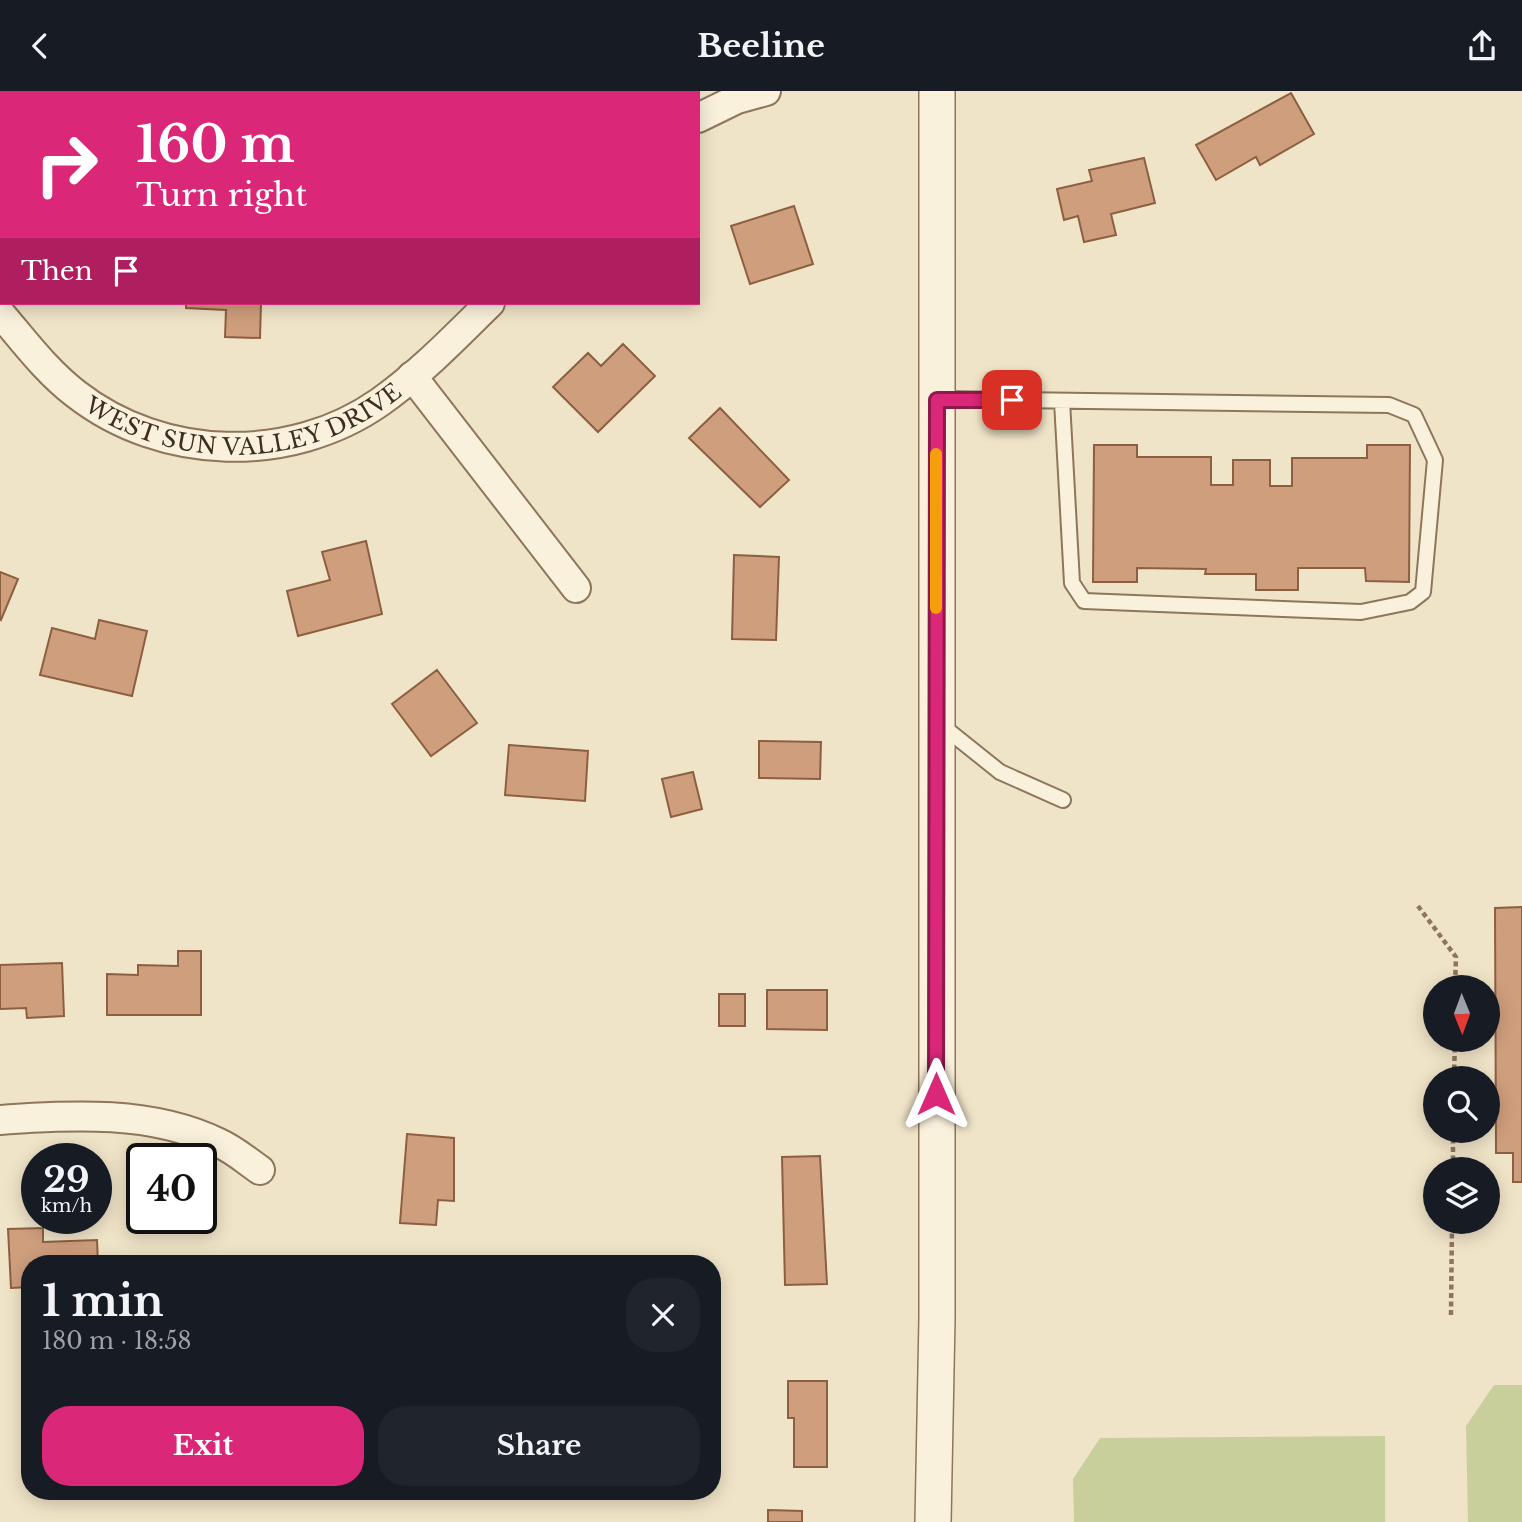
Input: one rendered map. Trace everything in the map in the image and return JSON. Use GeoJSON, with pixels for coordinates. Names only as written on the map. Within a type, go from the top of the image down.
{"type":"FeatureCollection","features":[{"type":"Feature","properties":{"kind":"street"},"geometry":{"type":"LineString","coordinates":[[700,117],[737,99],[766,91]]}},
{"type":"Feature","properties":{"kind":"street"},"geometry":{"type":"LineString","coordinates":[[933,1522],[937,1318],[937,91]]}},
{"type":"Feature","properties":{"kind":"street","name":"WEST SUN VALLEY DRIVE"},"geometry":{"type":"LineString","coordinates":[[0,313],[45,367],[77,395],[117,420],[147,433],[185,442],[233,448],[288,442],[322,432],[358,415],[412,376],[488,305]]}},
{"type":"Feature","properties":{"kind":"street"},"geometry":{"type":"LineString","coordinates":[[412,376],[576,588]]}},
{"type":"Feature","properties":{"kind":"street"},"geometry":{"type":"LineString","coordinates":[[0,1120],[65,1115],[112,1116],[157,1123],[181,1128],[221,1143],[260,1170]]}},
{"type":"Feature","properties":{"kind":"lane"},"geometry":{"type":"LineString","coordinates":[[937,400],[1062,401],[1389,405],[1414,415],[1435,460],[1423,592],[1410,602],[1361,612],[1084,601],[1072,583],[1062,401]]}},
{"type":"Feature","properties":{"kind":"lane"},"geometry":{"type":"LineString","coordinates":[[936,720],[1000,772],[1063,800]]}},
{"type":"Feature","properties":{"kind":"path"},"geometry":{"type":"LineString","coordinates":[[1418,907],[1456,957],[1455,975]]}},
{"type":"Feature","properties":{"kind":"path"},"geometry":{"type":"LineString","coordinates":[[1451,1315],[1452,1234]]}},
{"type":"Feature","properties":{"kind":"green space"},"geometry":{"type":"Polygon","coordinates":[[[1494,1385],[1522,1385],[1522,1522],[1468,1522],[1466,1426],[1494,1385]]]}},
{"type":"Feature","properties":{"kind":"green space"},"geometry":{"type":"Polygon","coordinates":[[[1385,1436],[1385,1522],[1074,1522],[1073,1479],[1100,1438],[1385,1436]]]}},
{"type":"Feature","properties":{"kind":"building"},"geometry":{"type":"Polygon","coordinates":[[[1291,93],[1314,134],[1260,165],[1256,157],[1216,180],[1196,145],[1291,93]]]}},
{"type":"Feature","properties":{"kind":"building"},"geometry":{"type":"Polygon","coordinates":[[[1144,158],[1155,203],[1111,214],[1116,235],[1084,242],[1078,216],[1064,220],[1057,189],[1092,181],[1089,170],[1144,158]]]}},
{"type":"Feature","properties":{"kind":"building"},"geometry":{"type":"Polygon","coordinates":[[[794,206],[813,264],[750,284],[731,226],[794,206]]]}},
{"type":"Feature","properties":{"kind":"building"},"geometry":{"type":"Polygon","coordinates":[[[186,305],[261,305],[260,338],[225,337],[226,310],[186,308],[186,305]]]}},
{"type":"Feature","properties":{"kind":"building"},"geometry":{"type":"Polygon","coordinates":[[[623,344],[655,376],[598,432],[553,387],[588,353],[601,366],[623,344]]]}},
{"type":"Feature","properties":{"kind":"building"},"geometry":{"type":"Polygon","coordinates":[[[720,408],[789,480],[760,507],[689,438],[720,408]]]}},
{"type":"Feature","properties":{"kind":"building"},"geometry":{"type":"Polygon","coordinates":[[[1094,445],[1137,445],[1137,457],[1211,457],[1211,485],[1233,485],[1233,460],[1270,460],[1270,486],[1292,486],[1292,458],[1367,458],[1367,445],[1410,445],[1409,582],[1366,581],[1365,568],[1298,568],[1298,590],[1256,590],[1256,574],[1205,574],[1206,569],[1137,568],[1137,582],[1093,582],[1094,445]]]}},
{"type":"Feature","properties":{"kind":"building"},"geometry":{"type":"Polygon","coordinates":[[[366,541],[382,614],[298,636],[287,591],[330,580],[322,552],[366,541]]]}},
{"type":"Feature","properties":{"kind":"building"},"geometry":{"type":"Polygon","coordinates":[[[734,555],[779,557],[776,640],[732,639],[734,555]]]}},
{"type":"Feature","properties":{"kind":"building"},"geometry":{"type":"Polygon","coordinates":[[[0,572],[18,579],[1,620],[0,619],[0,572]]]}},
{"type":"Feature","properties":{"kind":"building"},"geometry":{"type":"Polygon","coordinates":[[[99,620],[147,631],[132,696],[40,675],[52,628],[95,639],[99,620]]]}},
{"type":"Feature","properties":{"kind":"building"},"geometry":{"type":"Polygon","coordinates":[[[437,670],[477,723],[431,756],[392,704],[437,670]]]}},
{"type":"Feature","properties":{"kind":"building"},"geometry":{"type":"Polygon","coordinates":[[[759,741],[821,742],[820,779],[759,778],[759,741]]]}},
{"type":"Feature","properties":{"kind":"building"},"geometry":{"type":"Polygon","coordinates":[[[509,745],[588,751],[585,801],[505,795],[509,745]]]}},
{"type":"Feature","properties":{"kind":"building"},"geometry":{"type":"Polygon","coordinates":[[[693,772],[702,809],[671,817],[662,779],[693,772]]]}},
{"type":"Feature","properties":{"kind":"building"},"geometry":{"type":"Polygon","coordinates":[[[1522,907],[1522,1182],[1513,1182],[1513,1153],[1496,1153],[1496,1143],[1500,1143],[1500,1066],[1496,1066],[1496,1052],[1500,1052],[1500,975],[1495,975],[1495,908],[1522,907]]]}},
{"type":"Feature","properties":{"kind":"building"},"geometry":{"type":"Polygon","coordinates":[[[178,951],[201,951],[201,1015],[107,1015],[107,974],[138,975],[138,965],[178,966],[178,951]]]}},
{"type":"Feature","properties":{"kind":"building"},"geometry":{"type":"Polygon","coordinates":[[[62,963],[64,1016],[27,1018],[26,1008],[0,1009],[0,965],[62,963]]]}},
{"type":"Feature","properties":{"kind":"building"},"geometry":{"type":"Polygon","coordinates":[[[767,990],[827,990],[827,1030],[767,1029],[767,990]]]}},
{"type":"Feature","properties":{"kind":"building"},"geometry":{"type":"Polygon","coordinates":[[[719,994],[745,994],[745,1026],[719,1026],[719,994]]]}},
{"type":"Feature","properties":{"kind":"building"},"geometry":{"type":"Polygon","coordinates":[[[407,1134],[454,1138],[454,1201],[438,1200],[436,1225],[400,1223],[407,1134]]]}},
{"type":"Feature","properties":{"kind":"building"},"geometry":{"type":"Polygon","coordinates":[[[820,1156],[827,1284],[785,1285],[782,1157],[820,1156]]]}},
{"type":"Feature","properties":{"kind":"building"},"geometry":{"type":"Polygon","coordinates":[[[8,1229],[21,1229],[21,1234],[43,1234],[43,1242],[97,1240],[98,1255],[21,1255],[21,1287],[11,1288],[8,1229]]]}},
{"type":"Feature","properties":{"kind":"building"},"geometry":{"type":"Polygon","coordinates":[[[788,1381],[827,1381],[827,1467],[794,1467],[794,1418],[788,1418],[788,1381]]]}},
{"type":"Feature","properties":{"kind":"building"},"geometry":{"type":"Polygon","coordinates":[[[768,1510],[802,1511],[802,1522],[768,1522],[768,1510]]]}},
{"type":"Feature","properties":{"kind":"slow traffic"},"geometry":{"type":"LineString","coordinates":[[936,454],[936,608]]}},
{"type":"Feature","properties":{"kind":"route"},"geometry":{"type":"LineString","coordinates":[[936,1094],[937,400],[1012,400]]}}]}
